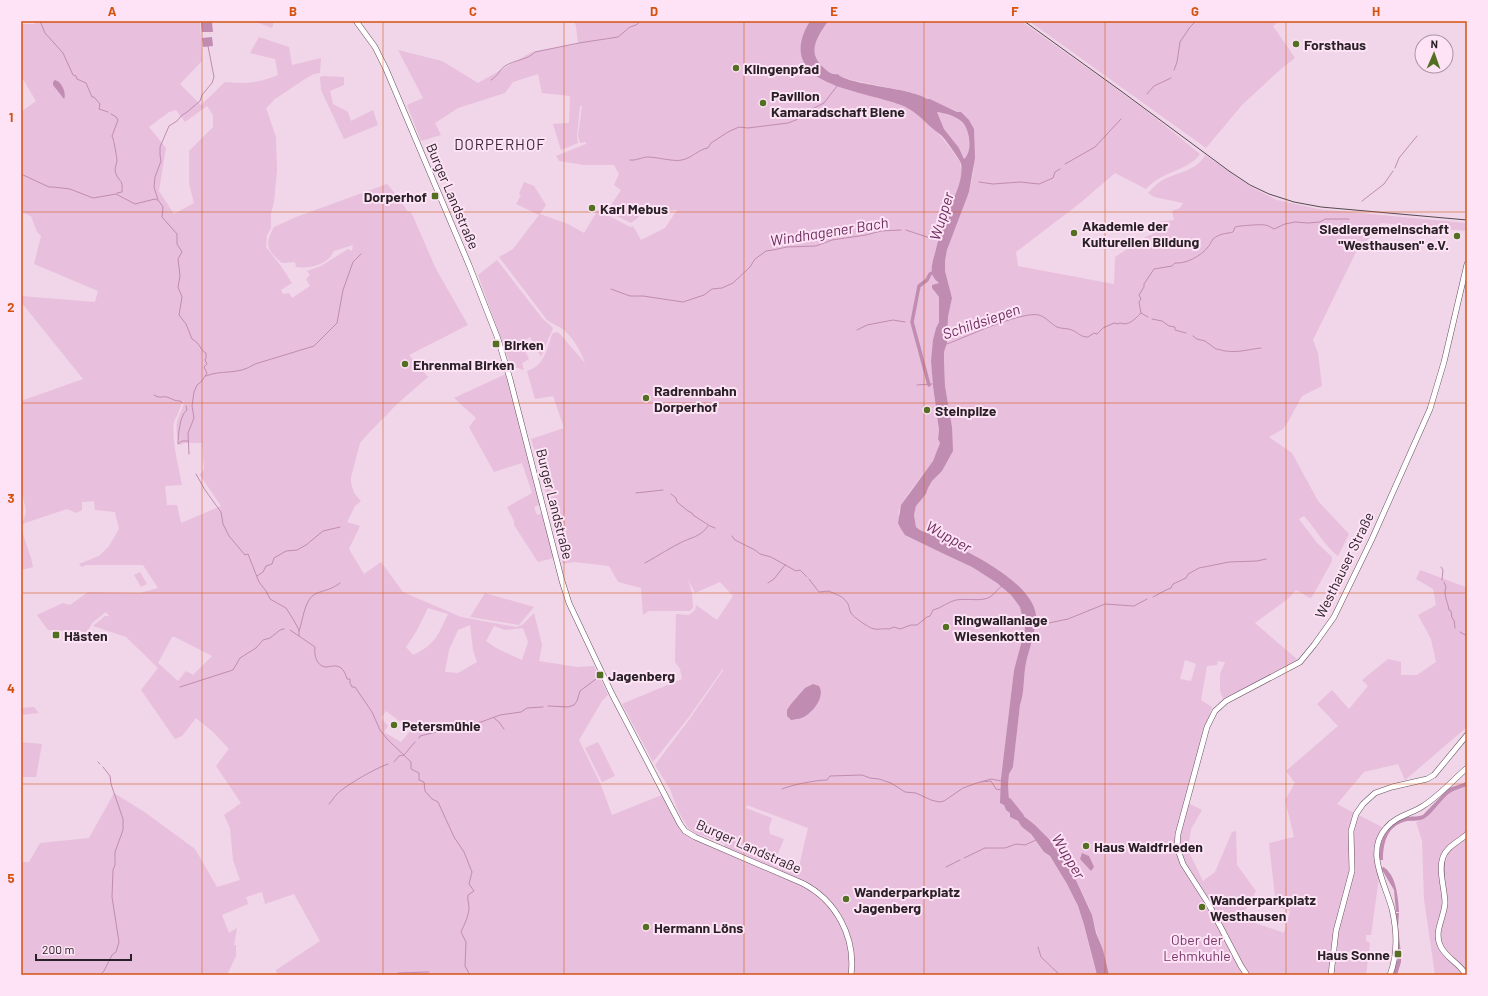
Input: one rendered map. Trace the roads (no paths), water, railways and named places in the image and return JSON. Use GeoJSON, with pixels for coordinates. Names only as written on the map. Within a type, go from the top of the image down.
{"type":"FeatureCollection","features":[{"type":"Feature","properties":{"kind":"main road","name":"Burger Landstraße"},"geometry":{"type":"LineString","coordinates":[[356,21],[375,46],[386,69],[490,318],[510,379],[563,586],[569,603],[612,694],[675,816],[682,827],[691,835],[802,883],[821,894],[834,907],[840,917],[846,933],[851,958],[850,975]]}},
{"type":"Feature","properties":{"kind":"main road","name":"Westhauser Straße"},"geometry":{"type":"LineString","coordinates":[[1248,975],[1241,966],[1208,903],[1183,864],[1178,852],[1178,834],[1207,728],[1215,711],[1230,699],[1300,662],[1328,627],[1344,598],[1430,409],[1441,373],[1467,264]]}},
{"type":"Feature","properties":{"kind":"main road"},"geometry":{"type":"LineString","coordinates":[[1331,975],[1336,931],[1352,875],[1353,865],[1350,831],[1356,813],[1375,793],[1392,786],[1427,779],[1434,775],[1467,735]]}},
{"type":"Feature","properties":{"kind":"main road"},"geometry":{"type":"LineString","coordinates":[[1390,975],[1395,959],[1396,942],[1392,910],[1377,861],[1379,839],[1389,824],[1424,806],[1467,768]]}},
{"type":"Feature","properties":{"kind":"main road"},"geometry":{"type":"LineString","coordinates":[[1466,975],[1462,968],[1442,950],[1438,935],[1445,904],[1441,866],[1442,859],[1448,849],[1467,834]]}},
{"type":"Feature","properties":{"kind":"waterway"},"geometry":{"type":"LineString","coordinates":[[40,21],[45,33],[63,53],[73,75],[76,76],[77,79],[86,83],[92,97],[94,97],[100,104],[99,109],[108,112]]}},
{"type":"Feature","properties":{"kind":"waterway"},"geometry":{"type":"LineString","coordinates":[[491,80],[505,66],[512,62],[529,57],[535,52],[618,37],[630,27],[641,21]]}},
{"type":"Feature","properties":{"kind":"waterway"},"geometry":{"type":"LineString","coordinates":[[1174,70],[1177,62],[1180,42],[1196,21]]}},
{"type":"Feature","properties":{"kind":"waterway"},"geometry":{"type":"LineString","coordinates":[[189,454],[188,433],[194,418],[192,406],[194,392],[197,385],[202,381],[207,373],[204,367],[207,364],[205,360],[206,353],[197,342],[192,339],[186,324],[179,315],[182,297],[178,287],[180,276],[178,259],[182,252],[177,244],[177,234],[162,217],[163,207],[158,200],[154,187],[155,177],[161,161],[160,147],[169,126],[200,101],[202,95],[212,83],[214,77],[208,46]]}},
{"type":"Feature","properties":{"kind":"waterway"},"geometry":{"type":"LineString","coordinates":[[1147,94],[1154,86],[1171,78]]}},
{"type":"Feature","properties":{"kind":"waterway"},"geometry":{"type":"LineString","coordinates":[[630,160],[648,157],[682,160],[708,148],[711,143],[739,127],[748,128],[788,123],[796,120],[806,112],[824,103],[837,86]]}},
{"type":"Feature","properties":{"kind":"waterway"},"geometry":{"type":"LineString","coordinates":[[111,114],[118,120],[112,136],[117,159],[115,172],[122,185],[122,192],[117,193]]}},
{"type":"Feature","properties":{"kind":"waterway"},"geometry":{"type":"LineString","coordinates":[[1065,164],[1095,147],[1121,119]]}},
{"type":"Feature","properties":{"kind":"waterway","name":"Schildsiepen"},"geometry":{"type":"LineString","coordinates":[[1395,168],[1399,158],[1417,136]]}},
{"type":"Feature","properties":{"kind":"waterway"},"geometry":{"type":"LineString","coordinates":[[979,182],[993,184],[1020,182],[1039,184],[1053,178],[1055,172],[1060,169]]}},
{"type":"Feature","properties":{"kind":"waterway","name":"Schildsiepen"},"geometry":{"type":"LineString","coordinates":[[1362,201],[1384,184],[1393,171]]}},
{"type":"Feature","properties":{"kind":"waterway"},"geometry":{"type":"LineString","coordinates":[[21,174],[49,187],[70,189],[93,198],[116,194],[135,204],[155,199],[157,200]]}},
{"type":"Feature","properties":{"kind":"waterway","name":"Schildsiepen"},"geometry":{"type":"LineString","coordinates":[[947,344],[1007,321],[1031,315],[1042,316],[1057,327],[1070,329],[1081,336],[1088,337],[1094,333],[1097,334],[1103,328],[1114,323],[1129,323],[1141,313],[1139,302],[1141,299],[1139,295],[1154,269],[1172,266],[1175,263],[1193,259],[1205,250],[1213,239],[1233,232],[1235,227],[1267,225],[1274,229],[1285,224],[1295,222],[1308,223],[1320,222],[1325,219],[1349,219]]}},
{"type":"Feature","properties":{"kind":"waterway","name":"Windhagener Bach"},"geometry":{"type":"LineString","coordinates":[[611,289],[630,296],[643,296],[683,302],[704,295],[712,289],[722,288],[733,283],[750,267],[755,259],[766,251],[787,247],[816,246],[832,240],[866,235],[881,231],[901,230]]}},
{"type":"Feature","properties":{"kind":"waterway","name":"Windhagener Bach"},"geometry":{"type":"LineString","coordinates":[[906,230],[933,239],[940,239]]}},
{"type":"Feature","properties":{"kind":"waterway"},"geometry":{"type":"LineString","coordinates":[[206,376],[242,370],[255,364],[314,346],[337,323],[343,290],[353,262],[361,254]]}},
{"type":"Feature","properties":{"kind":"waterway"},"geometry":{"type":"LineString","coordinates":[[929,385],[912,322],[919,286],[927,280],[930,274],[936,271]]}},
{"type":"Feature","properties":{"kind":"waterway"},"geometry":{"type":"LineString","coordinates":[[1141,313],[1148,317]]}},
{"type":"Feature","properties":{"kind":"waterway"},"geometry":{"type":"LineString","coordinates":[[1152,319],[1162,321],[1169,326],[1175,327],[1175,330],[1186,333]]}},
{"type":"Feature","properties":{"kind":"waterway"},"geometry":{"type":"LineString","coordinates":[[857,330],[867,325],[893,320],[905,322]]}},
{"type":"Feature","properties":{"kind":"waterway"},"geometry":{"type":"LineString","coordinates":[[1193,336],[1197,339],[1205,341],[1216,349],[1225,351],[1261,348]]}},
{"type":"Feature","properties":{"kind":"waterway"},"geometry":{"type":"LineString","coordinates":[[917,385],[932,384]]}},
{"type":"Feature","properties":{"kind":"waterway"},"geometry":{"type":"LineString","coordinates":[[154,395],[167,397],[183,403]]}},
{"type":"Feature","properties":{"kind":"waterway"},"geometry":{"type":"LineString","coordinates":[[186,406],[187,410],[183,416],[180,426],[178,444],[182,441],[188,441]]}},
{"type":"Feature","properties":{"kind":"waterway"},"geometry":{"type":"LineString","coordinates":[[196,474],[205,490],[221,512],[223,524],[229,536],[245,555],[248,554],[259,582],[270,599],[286,608],[299,630],[299,636],[315,647],[315,656],[322,666],[337,666],[343,670],[347,679],[350,679],[352,687],[355,687],[372,712],[380,730],[387,739],[411,762],[411,769],[419,773],[419,780],[424,782],[425,791],[432,799],[438,802],[454,837],[464,852],[472,872],[469,884],[474,891],[468,895],[468,914],[461,932],[466,942],[465,966],[470,975]]}},
{"type":"Feature","properties":{"kind":"waterway"},"geometry":{"type":"LineString","coordinates":[[636,493],[663,490]]}},
{"type":"Feature","properties":{"kind":"waterway"},"geometry":{"type":"LineString","coordinates":[[671,494],[676,498],[677,502],[693,515],[715,528]]}},
{"type":"Feature","properties":{"kind":"waterway"},"geometry":{"type":"LineString","coordinates":[[645,563],[679,543],[698,535],[708,526]]}},
{"type":"Feature","properties":{"kind":"waterway"},"geometry":{"type":"LineString","coordinates":[[257,576],[263,572],[266,566],[272,564],[274,558],[286,551],[297,550],[306,545],[323,531],[340,527]]}},
{"type":"Feature","properties":{"kind":"waterway"},"geometry":{"type":"LineString","coordinates":[[732,536],[735,540],[760,554],[771,557],[796,571],[800,570],[807,577]]}},
{"type":"Feature","properties":{"kind":"waterway"},"geometry":{"type":"LineString","coordinates":[[1153,597],[1171,588],[1173,584],[1186,578],[1188,574],[1199,568],[1229,562],[1257,561],[1266,559]]}},
{"type":"Feature","properties":{"kind":"waterway"},"geometry":{"type":"LineString","coordinates":[[768,583],[774,579],[785,565]]}},
{"type":"Feature","properties":{"kind":"waterway"},"geometry":{"type":"LineString","coordinates":[[1441,567],[1443,570],[1442,580]]}},
{"type":"Feature","properties":{"kind":"waterway"},"geometry":{"type":"LineString","coordinates":[[809,579],[819,592],[829,591],[842,597],[848,603],[851,613],[855,617],[869,627],[876,629],[889,629],[894,627],[900,629],[911,625],[917,625],[930,616],[933,610],[950,602],[956,600],[979,600],[987,598],[992,596],[1002,586]]}},
{"type":"Feature","properties":{"kind":"waterway"},"geometry":{"type":"LineString","coordinates":[[1444,582],[1446,587],[1446,598],[1449,610],[1451,611],[1452,618],[1454,620],[1455,628]]}},
{"type":"Feature","properties":{"kind":"waterway"},"geometry":{"type":"LineString","coordinates":[[299,631],[306,606],[311,597],[315,594],[331,589],[340,583]]}},
{"type":"Feature","properties":{"kind":"waterway"},"geometry":{"type":"LineString","coordinates":[[1044,624],[1068,619],[1105,604],[1134,606],[1147,599]]}},
{"type":"Feature","properties":{"kind":"waterway"},"geometry":{"type":"LineString","coordinates":[[1034,623],[1041,624]]}},
{"type":"Feature","properties":{"kind":"waterway"},"geometry":{"type":"LineString","coordinates":[[180,687],[233,670],[240,658],[256,648],[263,640],[270,638],[280,630],[284,629]]}},
{"type":"Feature","properties":{"kind":"waterway"},"geometry":{"type":"LineString","coordinates":[[290,630],[299,636]]}},
{"type":"Feature","properties":{"kind":"waterway"},"geometry":{"type":"LineString","coordinates":[[1460,632],[1467,636]]}},
{"type":"Feature","properties":{"kind":"waterway"},"geometry":{"type":"LineString","coordinates":[[548,706],[568,707],[574,705],[580,691],[596,679]]}},
{"type":"Feature","properties":{"kind":"waterway"},"geometry":{"type":"LineString","coordinates":[[419,738],[420,736],[462,724],[481,722],[500,715],[521,712],[527,708],[543,707]]}},
{"type":"Feature","properties":{"kind":"waterway"},"geometry":{"type":"LineString","coordinates":[[494,718],[504,729]]}},
{"type":"Feature","properties":{"kind":"waterway"},"geometry":{"type":"LineString","coordinates":[[394,762],[399,756],[404,755],[415,742]]}},
{"type":"Feature","properties":{"kind":"waterway"},"geometry":{"type":"LineString","coordinates":[[329,804],[337,794],[347,786],[388,764]]}},
{"type":"Feature","properties":{"kind":"waterway"},"geometry":{"type":"LineString","coordinates":[[100,975],[104,971],[112,955],[116,952],[119,942],[112,897],[115,852],[123,830],[123,819],[111,784],[110,776],[103,767]]}},
{"type":"Feature","properties":{"kind":"waterway"},"geometry":{"type":"LineString","coordinates":[[782,789],[804,783],[827,780],[830,776],[862,775],[891,783],[905,792],[916,793],[939,802],[944,801],[963,788],[977,783],[991,779],[1002,781]]}},
{"type":"Feature","properties":{"kind":"waterway"},"geometry":{"type":"LineString","coordinates":[[981,782],[991,781],[996,789],[1001,790]]}},
{"type":"Feature","properties":{"kind":"waterway","name":"Wupper"},"geometry":{"type":"LineString","coordinates":[[1009,801],[1021,816]]}},
{"type":"Feature","properties":{"kind":"waterway"},"geometry":{"type":"LineString","coordinates":[[964,858],[985,848],[1005,848],[1016,844],[1025,845],[1036,840]]}},
{"type":"Feature","properties":{"kind":"waterway"},"geometry":{"type":"LineString","coordinates":[[946,867],[960,860]]}},
{"type":"Feature","properties":{"kind":"waterway"},"geometry":{"type":"LineString","coordinates":[[1038,947],[1041,957],[1060,975]]}},
{"type":"Feature","properties":{"kind":"waterway"},"geometry":{"type":"LineString","coordinates":[[396,975],[398,973],[429,972]]}},
{"type":"Feature","properties":{"kind":"waterway"},"geometry":{"type":"LineString","coordinates":[[434,974],[439,975]]}},
{"type":"Feature","properties":{"kind":"railway"},"geometry":{"type":"LineString","coordinates":[[1024,21],[1229,171],[1250,185],[1269,194],[1294,202],[1321,207],[1467,220]]}},
{"type":"Feature","properties":{"kind":"place","name":"Forsthaus"},"geometry":{"type":"Point","coordinates":[1296,44]}},
{"type":"Feature","properties":{"kind":"place","name":"Klingenpfad"},"geometry":{"type":"Point","coordinates":[736,68]}},
{"type":"Feature","properties":{"kind":"place","name":"Pavillon Kamaradschaft Biene"},"geometry":{"type":"Point","coordinates":[763,103]}},
{"type":"Feature","properties":{"kind":"place","name":"Dorperhof"},"geometry":{"type":"Point","coordinates":[435,196]}},
{"type":"Feature","properties":{"kind":"place","name":"Karl Mebus"},"geometry":{"type":"Point","coordinates":[592,208]}},
{"type":"Feature","properties":{"kind":"place","name":"Akademie der Kulturellen Bildung"},"geometry":{"type":"Point","coordinates":[1074,233]}},
{"type":"Feature","properties":{"kind":"place","name":"Siedlergemeinschaft \"Westhausen\" e.V."},"geometry":{"type":"Point","coordinates":[1457,236]}},
{"type":"Feature","properties":{"kind":"place","name":"Birken"},"geometry":{"type":"Point","coordinates":[496,344]}},
{"type":"Feature","properties":{"kind":"place","name":"Ehrenmal Birken"},"geometry":{"type":"Point","coordinates":[405,364]}},
{"type":"Feature","properties":{"kind":"place","name":"Radrennbahn Dorperhof"},"geometry":{"type":"Point","coordinates":[646,398]}},
{"type":"Feature","properties":{"kind":"place","name":"Steinpilze"},"geometry":{"type":"Point","coordinates":[927,410]}},
{"type":"Feature","properties":{"kind":"place","name":"Ringwallanlage Wiesenkotten"},"geometry":{"type":"Point","coordinates":[946,627]}},
{"type":"Feature","properties":{"kind":"place","name":"Hästen"},"geometry":{"type":"Point","coordinates":[56,635]}},
{"type":"Feature","properties":{"kind":"place","name":"Jagenberg"},"geometry":{"type":"Point","coordinates":[600,675]}},
{"type":"Feature","properties":{"kind":"place","name":"Petersmühle"},"geometry":{"type":"Point","coordinates":[394,725]}},
{"type":"Feature","properties":{"kind":"place","name":"Haus Waldfrieden"},"geometry":{"type":"Point","coordinates":[1086,846]}},
{"type":"Feature","properties":{"kind":"place","name":"Wanderparkplatz Jagenberg"},"geometry":{"type":"Point","coordinates":[846,899]}},
{"type":"Feature","properties":{"kind":"place","name":"Wanderparkplatz Westhausen"},"geometry":{"type":"Point","coordinates":[1202,907]}},
{"type":"Feature","properties":{"kind":"place","name":"Hermann Löns"},"geometry":{"type":"Point","coordinates":[646,927]}},
{"type":"Feature","properties":{"kind":"place","name":"Haus Sonne"},"geometry":{"type":"Point","coordinates":[1398,954]}},
{"type":"Feature","properties":{"kind":"district","name":"DORPERHOF"},"geometry":{"type":"Point","coordinates":[500,144]}},
{"type":"Feature","properties":{"kind":"park label","name":"Ober der Lehmkuhle"},"geometry":{"type":"Point","coordinates":[1197,948]}}]}
